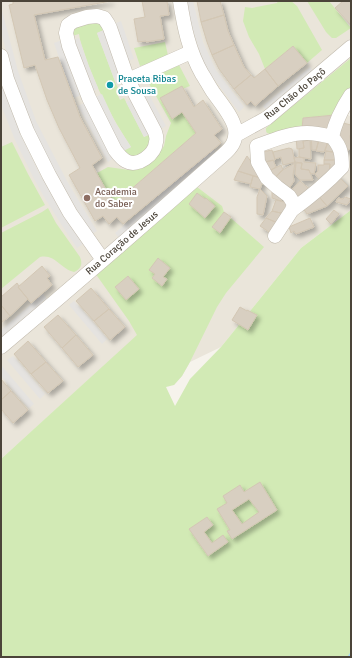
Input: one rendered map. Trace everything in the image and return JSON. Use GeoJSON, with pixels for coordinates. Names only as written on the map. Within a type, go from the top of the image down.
{"type":"FeatureCollection","features":[{"type":"Feature","properties":{"kind":"street"},"geometry":{"type":"LineString","coordinates":[[180,1],[183,22],[192,52],[212,90],[232,121],[236,135],[257,146],[292,134],[308,133],[332,137],[338,144],[342,155],[342,167],[330,180],[292,210]]}},
{"type":"Feature","properties":{"kind":"street"},"geometry":{"type":"LineString","coordinates":[[96,16],[104,18],[110,28],[128,80],[155,132],[156,142],[153,150],[147,157],[133,163],[126,162],[115,150],[89,98],[69,46],[66,33],[68,25],[74,21],[87,17],[96,16]]}},
{"type":"Feature","properties":{"kind":"street","name":"Rua Chão do Paçô"},"geometry":{"type":"LineString","coordinates":[[236,135],[267,118],[351,47]]}},
{"type":"Feature","properties":{"kind":"street"},"geometry":{"type":"LineString","coordinates":[[128,80],[192,52]]}},
{"type":"Feature","properties":{"kind":"street"},"geometry":{"type":"LineString","coordinates":[[1,56],[27,131],[70,213],[103,260]]}},
{"type":"Feature","properties":{"kind":"street"},"geometry":{"type":"LineString","coordinates":[[332,137],[345,104],[351,95]]}},
{"type":"Feature","properties":{"kind":"street","name":"Rua Coração de Jesus"},"geometry":{"type":"LineString","coordinates":[[1,347],[230,149],[236,135]]}},
{"type":"Feature","properties":{"kind":"street"},"geometry":{"type":"LineString","coordinates":[[257,146],[258,162],[267,178],[289,196],[294,204],[276,236]]}},
{"type":"Feature","properties":{"kind":"shaded area"},"geometry":{"type":"Polygon","coordinates":[[[1,1],[351,1],[351,99],[344,112],[351,117],[351,210],[301,248],[221,347],[190,362],[182,376],[174,385],[137,336],[1,459],[1,1]]]}},
{"type":"Feature","properties":{"kind":"shaded area"},"geometry":{"type":"Polygon","coordinates":[[[186,1],[193,1],[203,42],[216,70],[244,107],[239,112],[211,75],[203,61],[186,1]]]}},
{"type":"Feature","properties":{"kind":"shaded area"},"geometry":{"type":"Polygon","coordinates":[[[1,7],[18,71],[36,121],[67,181],[97,231],[92,234],[74,206],[40,146],[12,73],[1,32],[1,7]]]}},
{"type":"Feature","properties":{"kind":"shaded area"},"geometry":{"type":"Polygon","coordinates":[[[121,21],[134,59],[127,61],[114,24],[121,21]]]}},
{"type":"Feature","properties":{"kind":"shaded area"},"geometry":{"type":"Polygon","coordinates":[[[104,30],[124,81],[116,84],[97,33],[104,30]]]}},
{"type":"Feature","properties":{"kind":"shaded area"},"geometry":{"type":"Polygon","coordinates":[[[79,38],[98,88],[92,92],[72,40],[79,38]]]}},
{"type":"Feature","properties":{"kind":"shaded area"},"geometry":{"type":"Polygon","coordinates":[[[62,40],[81,95],[74,98],[54,43],[62,40]]]}},
{"type":"Feature","properties":{"kind":"shaded area"},"geometry":{"type":"Polygon","coordinates":[[[310,67],[314,72],[267,111],[263,106],[310,67]]]}},
{"type":"Feature","properties":{"kind":"shaded area"},"geometry":{"type":"Polygon","coordinates":[[[1,80],[22,138],[39,173],[83,244],[77,248],[44,197],[15,140],[1,105],[1,80]]]}},
{"type":"Feature","properties":{"kind":"shaded area"},"geometry":{"type":"Polygon","coordinates":[[[147,91],[166,126],[159,130],[140,95],[147,91]]]}},
{"type":"Feature","properties":{"kind":"shaded area"},"geometry":{"type":"Polygon","coordinates":[[[102,94],[115,122],[131,147],[123,151],[94,98],[102,94]]]}},
{"type":"Feature","properties":{"kind":"shaded area"},"geometry":{"type":"Polygon","coordinates":[[[133,99],[150,134],[144,137],[126,102],[133,99]]]}},
{"type":"Feature","properties":{"kind":"shaded area"},"geometry":{"type":"Polygon","coordinates":[[[86,102],[114,158],[108,162],[78,106],[86,102]]]}},
{"type":"Feature","properties":{"kind":"shaded area"},"geometry":{"type":"Polygon","coordinates":[[[213,149],[217,154],[119,238],[115,233],[213,149]]]}},
{"type":"Feature","properties":{"kind":"shaded area"},"geometry":{"type":"Polygon","coordinates":[[[43,294],[47,299],[1,338],[1,330],[43,294]]]}},
{"type":"Feature","properties":{"kind":"shaded area"},"geometry":{"type":"Polygon","coordinates":[[[74,301],[107,339],[102,344],[69,305],[74,301]]]}},
{"type":"Feature","properties":{"kind":"shaded area"},"geometry":{"type":"Polygon","coordinates":[[[13,356],[45,394],[40,399],[7,360],[13,356]]]}},
{"type":"Feature","properties":{"kind":"shaded area"},"geometry":{"type":"Polygon","coordinates":[[[1,365],[34,404],[29,408],[1,376],[1,365]]]}},
{"type":"Feature","properties":{"kind":"green space"},"geometry":{"type":"Polygon","coordinates":[[[278,1],[291,1],[297,6],[322,50],[307,63],[293,46],[265,69],[259,54],[249,37],[243,21],[245,7],[252,8],[277,3],[278,1]]]}},
{"type":"Feature","properties":{"kind":"green space"},"geometry":{"type":"Polygon","coordinates":[[[307,1],[329,1],[351,28],[336,38],[332,38],[326,32],[307,1]]]}},
{"type":"Feature","properties":{"kind":"green space"},"geometry":{"type":"Polygon","coordinates":[[[95,21],[103,25],[104,30],[97,33],[119,90],[116,91],[120,100],[124,98],[144,137],[150,134],[150,143],[144,154],[132,157],[123,151],[131,147],[117,125],[99,91],[89,67],[79,34],[72,36],[73,30],[77,27],[95,21]]]}},
{"type":"Feature","properties":{"kind":"green space"},"geometry":{"type":"Polygon","coordinates":[[[165,42],[169,60],[140,66],[134,48],[165,42]]]}},
{"type":"Feature","properties":{"kind":"green space"},"geometry":{"type":"Polygon","coordinates":[[[351,58],[351,89],[335,115],[303,118],[302,129],[270,134],[267,133],[266,128],[351,58]]]}},
{"type":"Feature","properties":{"kind":"green space"},"geometry":{"type":"Polygon","coordinates":[[[179,65],[190,86],[160,98],[172,118],[182,112],[196,133],[114,204],[97,173],[108,167],[129,170],[142,168],[153,160],[162,149],[171,123],[147,80],[179,65]]]}},
{"type":"Feature","properties":{"kind":"green space"},"geometry":{"type":"Polygon","coordinates":[[[12,142],[45,205],[1,228],[1,147],[12,142]]]}},
{"type":"Feature","properties":{"kind":"green space"},"geometry":{"type":"Polygon","coordinates":[[[197,187],[222,206],[224,212],[264,247],[226,293],[217,307],[182,376],[174,385],[166,387],[175,406],[190,379],[221,347],[301,248],[351,210],[351,657],[1,657],[1,459],[137,335],[129,321],[95,273],[197,187]]]}},
{"type":"Feature","properties":{"kind":"green space"},"geometry":{"type":"Polygon","coordinates":[[[48,208],[56,223],[80,257],[80,268],[74,272],[50,258],[40,257],[1,289],[1,233],[48,208]]]}},
{"type":"Feature","properties":{"kind":"building"},"geometry":{"type":"Polygon","coordinates":[[[15,1],[111,1],[34,15],[45,60],[58,57],[80,117],[102,158],[92,165],[114,204],[196,133],[182,112],[172,119],[160,98],[182,86],[194,107],[203,100],[222,129],[214,135],[221,143],[123,224],[117,217],[109,224],[103,216],[95,221],[69,175],[80,168],[59,128],[47,100],[35,65],[24,68],[9,5],[13,4],[15,1]]]}},
{"type":"Feature","properties":{"kind":"building"},"geometry":{"type":"Polygon","coordinates":[[[142,1],[167,1],[169,15],[160,16],[164,39],[138,42],[134,19],[145,17],[142,1]]]}},
{"type":"Feature","properties":{"kind":"building"},"geometry":{"type":"Polygon","coordinates":[[[197,1],[220,1],[224,15],[201,22],[197,1]]]}},
{"type":"Feature","properties":{"kind":"building"},"geometry":{"type":"Polygon","coordinates":[[[343,1],[351,1],[350,24],[335,8],[343,1]]]}},
{"type":"Feature","properties":{"kind":"building"},"geometry":{"type":"Polygon","coordinates":[[[224,15],[228,31],[234,45],[212,55],[201,22],[224,15]]]}},
{"type":"Feature","properties":{"kind":"building"},"geometry":{"type":"Polygon","coordinates":[[[234,45],[244,67],[251,75],[234,89],[219,69],[212,55],[234,45]]]}},
{"type":"Feature","properties":{"kind":"building"},"geometry":{"type":"Polygon","coordinates":[[[293,46],[307,63],[278,86],[265,69],[293,46]]]}},
{"type":"Feature","properties":{"kind":"building"},"geometry":{"type":"Polygon","coordinates":[[[265,69],[278,86],[255,106],[251,101],[247,105],[234,89],[251,75],[254,78],[265,69]]]}},
{"type":"Feature","properties":{"kind":"building"},"geometry":{"type":"Polygon","coordinates":[[[335,115],[329,132],[302,129],[303,118],[335,115]]]}},
{"type":"Feature","properties":{"kind":"building"},"geometry":{"type":"Polygon","coordinates":[[[339,122],[351,125],[351,149],[341,152],[335,134],[339,122]]]}},
{"type":"Feature","properties":{"kind":"building"},"geometry":{"type":"Polygon","coordinates":[[[310,135],[310,140],[303,141],[304,148],[297,149],[296,136],[310,135]]]}},
{"type":"Feature","properties":{"kind":"building"},"geometry":{"type":"Polygon","coordinates":[[[311,135],[320,136],[316,150],[312,150],[311,135]]]}},
{"type":"Feature","properties":{"kind":"building"},"geometry":{"type":"Polygon","coordinates":[[[320,136],[329,139],[324,152],[316,151],[320,136]]]}},
{"type":"Feature","properties":{"kind":"building"},"geometry":{"type":"Polygon","coordinates":[[[329,139],[340,153],[325,151],[329,139]]]}},
{"type":"Feature","properties":{"kind":"building"},"geometry":{"type":"Polygon","coordinates":[[[310,140],[311,159],[299,157],[299,149],[304,148],[303,141],[310,140]]]}},
{"type":"Feature","properties":{"kind":"building"},"geometry":{"type":"Polygon","coordinates":[[[289,148],[292,149],[295,162],[283,165],[281,157],[275,159],[273,152],[289,148]]]}},
{"type":"Feature","properties":{"kind":"building"},"geometry":{"type":"Polygon","coordinates":[[[272,150],[275,160],[265,162],[262,152],[272,150]]]}},
{"type":"Feature","properties":{"kind":"building"},"geometry":{"type":"Polygon","coordinates":[[[326,151],[340,153],[339,160],[324,160],[326,151]]]}},
{"type":"Feature","properties":{"kind":"building"},"geometry":{"type":"Polygon","coordinates":[[[247,156],[260,174],[258,177],[238,171],[247,156]]]}},
{"type":"Feature","properties":{"kind":"building"},"geometry":{"type":"Polygon","coordinates":[[[294,158],[304,158],[304,162],[316,163],[314,174],[310,173],[309,170],[301,169],[302,163],[295,162],[294,158]]]}},
{"type":"Feature","properties":{"kind":"building"},"geometry":{"type":"Polygon","coordinates":[[[273,160],[276,167],[267,172],[265,162],[273,160]]]}},
{"type":"Feature","properties":{"kind":"building"},"geometry":{"type":"Polygon","coordinates":[[[324,160],[339,160],[329,173],[330,164],[324,164],[324,160]]]}},
{"type":"Feature","properties":{"kind":"building"},"geometry":{"type":"Polygon","coordinates":[[[295,163],[293,175],[294,181],[288,190],[273,180],[281,171],[295,163]]]}},
{"type":"Feature","properties":{"kind":"building"},"geometry":{"type":"Polygon","coordinates":[[[296,163],[302,163],[301,169],[309,170],[313,180],[300,180],[295,174],[296,163]]]}},
{"type":"Feature","properties":{"kind":"building"},"geometry":{"type":"Polygon","coordinates":[[[330,164],[329,173],[320,180],[315,174],[318,171],[318,165],[330,164]]]}},
{"type":"Feature","properties":{"kind":"building"},"geometry":{"type":"Polygon","coordinates":[[[281,165],[283,170],[273,180],[267,172],[281,165]]]}},
{"type":"Feature","properties":{"kind":"building"},"geometry":{"type":"Polygon","coordinates":[[[238,171],[253,176],[251,184],[234,180],[238,171]]]}},
{"type":"Feature","properties":{"kind":"building"},"geometry":{"type":"Polygon","coordinates":[[[336,174],[348,186],[327,206],[315,192],[336,174]]]}},
{"type":"Feature","properties":{"kind":"building"},"geometry":{"type":"Polygon","coordinates":[[[253,176],[264,179],[260,189],[250,187],[253,176]]]}},
{"type":"Feature","properties":{"kind":"building"},"geometry":{"type":"Polygon","coordinates":[[[300,181],[312,191],[298,202],[289,193],[300,181]]]}},
{"type":"Feature","properties":{"kind":"building"},"geometry":{"type":"Polygon","coordinates":[[[260,189],[267,196],[263,215],[257,214],[257,197],[260,189]]]}},
{"type":"Feature","properties":{"kind":"building"},"geometry":{"type":"Polygon","coordinates":[[[272,191],[284,195],[281,201],[272,198],[272,191]]]}},
{"type":"Feature","properties":{"kind":"building"},"geometry":{"type":"Polygon","coordinates":[[[315,192],[327,206],[307,214],[300,204],[315,192]]]}},
{"type":"Feature","properties":{"kind":"building"},"geometry":{"type":"Polygon","coordinates":[[[197,193],[205,199],[206,198],[215,206],[205,218],[189,204],[197,193]]]}},
{"type":"Feature","properties":{"kind":"building"},"geometry":{"type":"Polygon","coordinates":[[[345,197],[351,199],[347,205],[336,202],[338,198],[343,199],[345,197]]]}},
{"type":"Feature","properties":{"kind":"building"},"geometry":{"type":"Polygon","coordinates":[[[276,200],[288,203],[285,214],[272,211],[276,200]]]}},
{"type":"Feature","properties":{"kind":"building"},"geometry":{"type":"Polygon","coordinates":[[[334,210],[339,214],[331,224],[326,219],[334,210]]]}},
{"type":"Feature","properties":{"kind":"building"},"geometry":{"type":"Polygon","coordinates":[[[272,211],[285,214],[280,224],[266,218],[272,211]]]}},
{"type":"Feature","properties":{"kind":"building"},"geometry":{"type":"Polygon","coordinates":[[[224,212],[231,217],[220,233],[212,227],[224,212]]]}},
{"type":"Feature","properties":{"kind":"building"},"geometry":{"type":"Polygon","coordinates":[[[266,218],[280,224],[272,234],[260,226],[266,218]]]}},
{"type":"Feature","properties":{"kind":"building"},"geometry":{"type":"Polygon","coordinates":[[[310,218],[314,227],[296,234],[294,231],[291,233],[289,227],[310,218]]]}},
{"type":"Feature","properties":{"kind":"building"},"geometry":{"type":"Polygon","coordinates":[[[158,258],[170,268],[163,277],[167,279],[162,286],[152,278],[155,274],[149,270],[158,258]]]}},
{"type":"Feature","properties":{"kind":"building"},"geometry":{"type":"Polygon","coordinates":[[[42,266],[50,276],[47,278],[52,285],[31,303],[18,287],[42,266]]]}},
{"type":"Feature","properties":{"kind":"building"},"geometry":{"type":"Polygon","coordinates":[[[128,276],[139,289],[126,300],[115,287],[128,276]]]}},
{"type":"Feature","properties":{"kind":"building"},"geometry":{"type":"Polygon","coordinates":[[[17,283],[19,286],[18,287],[28,299],[10,316],[1,305],[1,297],[17,283]]]}},
{"type":"Feature","properties":{"kind":"building"},"geometry":{"type":"Polygon","coordinates":[[[91,288],[109,309],[94,321],[76,301],[91,288]]]}},
{"type":"Feature","properties":{"kind":"building"},"geometry":{"type":"Polygon","coordinates":[[[1,305],[10,316],[1,323],[1,305]]]}},
{"type":"Feature","properties":{"kind":"building"},"geometry":{"type":"Polygon","coordinates":[[[240,307],[257,315],[248,330],[232,320],[240,307]]]}},
{"type":"Feature","properties":{"kind":"building"},"geometry":{"type":"Polygon","coordinates":[[[109,309],[125,327],[110,340],[94,321],[109,309]]]}},
{"type":"Feature","properties":{"kind":"building"},"geometry":{"type":"Polygon","coordinates":[[[58,315],[76,335],[62,348],[44,327],[58,315]]]}},
{"type":"Feature","properties":{"kind":"building"},"geometry":{"type":"Polygon","coordinates":[[[76,335],[93,355],[78,367],[62,348],[76,335]]]}},
{"type":"Feature","properties":{"kind":"building"},"geometry":{"type":"Polygon","coordinates":[[[28,341],[46,362],[31,374],[14,354],[28,341]]]}},
{"type":"Feature","properties":{"kind":"building"},"geometry":{"type":"Polygon","coordinates":[[[46,362],[63,381],[48,393],[31,374],[46,362]]]}},
{"type":"Feature","properties":{"kind":"building"},"geometry":{"type":"Polygon","coordinates":[[[1,379],[11,391],[1,400],[1,379]]]}},
{"type":"Feature","properties":{"kind":"building"},"geometry":{"type":"Polygon","coordinates":[[[11,391],[28,410],[13,423],[1,409],[1,400],[11,391]]]}},
{"type":"Feature","properties":{"kind":"building"},"geometry":{"type":"Polygon","coordinates":[[[260,482],[277,510],[232,539],[227,531],[230,530],[217,509],[227,503],[223,496],[240,485],[244,492],[260,482]],[[249,499],[232,510],[242,524],[259,512],[249,499]]]}},
{"type":"Feature","properties":{"kind":"building"},"geometry":{"type":"Polygon","coordinates":[[[207,517],[213,525],[204,532],[212,543],[223,535],[228,542],[208,556],[189,529],[207,517]]]}},
{"type":"Feature","properties":{"kind":"place","name":"Praceta Ribas de Sousa"},"geometry":{"type":"Point","coordinates":[110,85]}},
{"type":"Feature","properties":{"kind":"place","name":"Academia do Saber"},"geometry":{"type":"Point","coordinates":[87,198]}}]}
